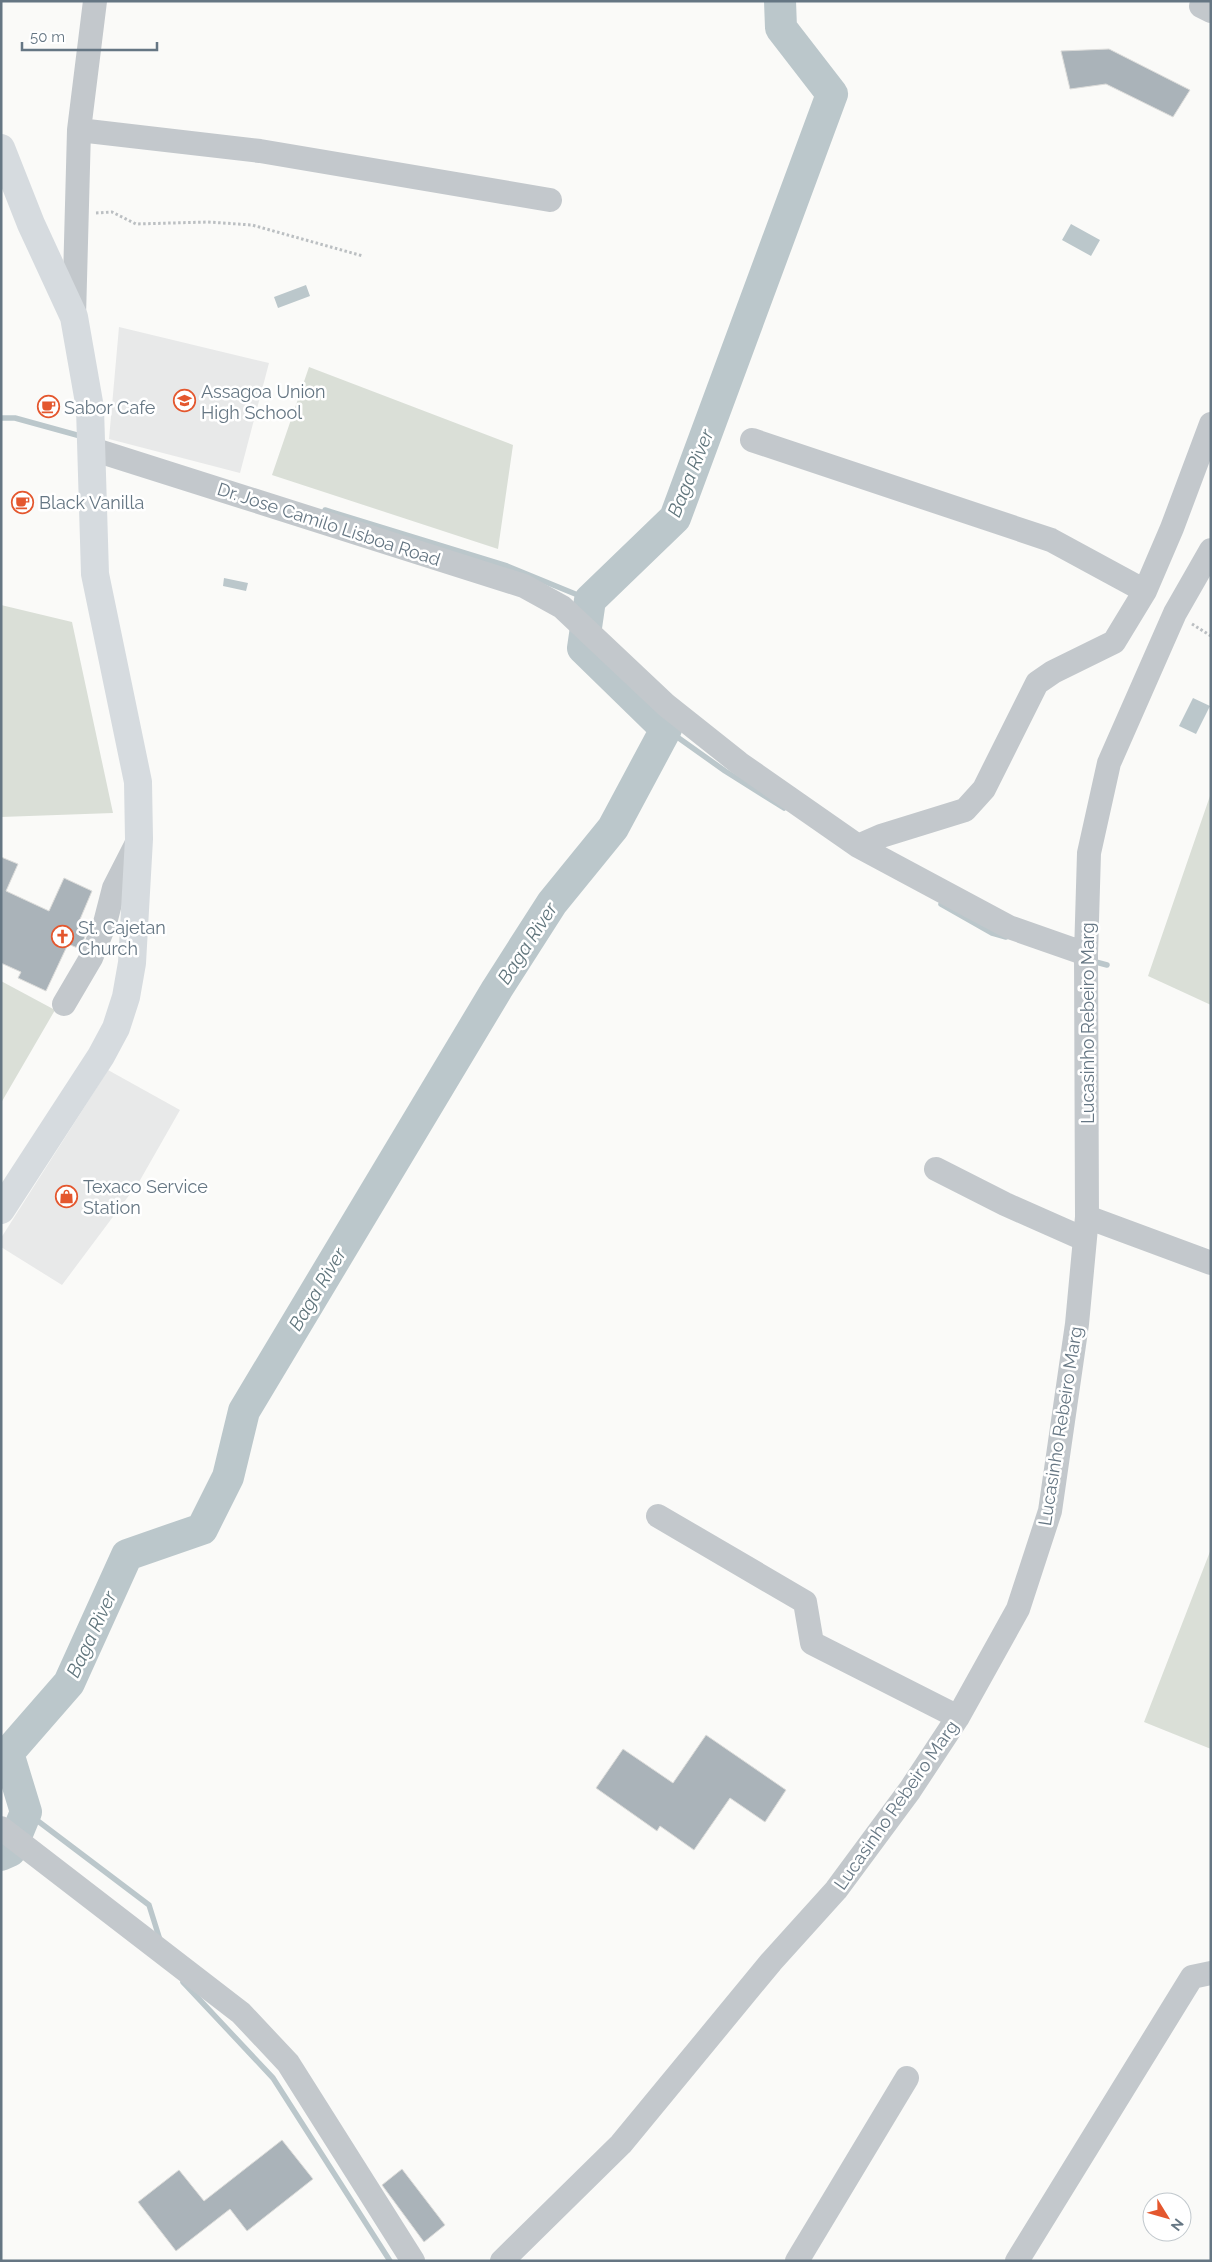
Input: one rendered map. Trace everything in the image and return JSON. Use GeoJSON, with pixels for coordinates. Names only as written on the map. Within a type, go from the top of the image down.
{"type":"FeatureCollection","features":[{"type":"Feature","properties":{"kind":"main road"},"geometry":{"type":"LineString","coordinates":[[1,148],[31,224],[74,317],[90,408],[95,574],[138,782],[139,839],[132,963],[126,997],[116,1028],[101,1056],[1,1210]]}},
{"type":"Feature","properties":{"kind":"street"},"geometry":{"type":"LineString","coordinates":[[74,317],[79,130],[94,1]]}},
{"type":"Feature","properties":{"kind":"street"},"geometry":{"type":"LineString","coordinates":[[79,130],[260,151],[550,200]]}},
{"type":"Feature","properties":{"kind":"street"},"geometry":{"type":"LineString","coordinates":[[858,846],[881,836],[965,810],[984,790],[1037,683],[1053,672],[1114,642],[1145,591],[1172,528],[1211,424]]}},
{"type":"Feature","properties":{"kind":"street"},"geometry":{"type":"LineString","coordinates":[[752,440],[1051,540],[1145,591]]}},
{"type":"Feature","properties":{"kind":"street","name":"Dr. Jose Camilo Lisboa Road"},"geometry":{"type":"LineString","coordinates":[[91,442],[524,586],[562,607],[596,636],[666,705],[739,763],[858,846],[1009,927],[1086,954]]}},
{"type":"Feature","properties":{"kind":"street","name":"Lucasinho Rebeiro Marg"},"geometry":{"type":"LineString","coordinates":[[502,2261],[621,2144],[771,1962],[836,1890],[910,1790],[958,1717],[1018,1609],[1050,1510],[1077,1324],[1086,1228],[1086,954],[1089,853],[1109,763],[1175,613],[1211,550]]}},
{"type":"Feature","properties":{"kind":"street"},"geometry":{"type":"LineString","coordinates":[[64,1004],[92,958],[105,923],[114,888],[139,839]]}},
{"type":"Feature","properties":{"kind":"street"},"geometry":{"type":"LineString","coordinates":[[936,1168],[1005,1204],[1211,1263]]}},
{"type":"Feature","properties":{"kind":"street"},"geometry":{"type":"LineString","coordinates":[[658,1516],[805,1602],[812,1643],[958,1717]]}},
{"type":"Feature","properties":{"kind":"street"},"geometry":{"type":"LineString","coordinates":[[1,1828],[241,2013],[288,2063],[413,2261]]}},
{"type":"Feature","properties":{"kind":"street"},"geometry":{"type":"LineString","coordinates":[[1017,2261],[1192,1977],[1211,1973]]}},
{"type":"Feature","properties":{"kind":"street"},"geometry":{"type":"LineString","coordinates":[[797,2261],[907,2078]]}},
{"type":"Feature","properties":{"kind":"path"},"geometry":{"type":"LineString","coordinates":[[77,213],[112,212],[136,224],[208,222],[252,225],[363,256]]}},
{"type":"Feature","properties":{"kind":"shaded area"},"geometry":{"type":"Polygon","coordinates":[[[1071,224],[1100,240],[1091,256],[1062,240],[1071,224]]]}},
{"type":"Feature","properties":{"kind":"shaded area"},"geometry":{"type":"Polygon","coordinates":[[[306,285],[310,296],[278,308],[274,297],[306,285]]]}},
{"type":"Feature","properties":{"kind":"shaded area","name":"Assagoa Union High School"},"geometry":{"type":"Polygon","coordinates":[[[119,327],[269,363],[240,473],[109,439],[119,327]]]}},
{"type":"Feature","properties":{"kind":"shaded area"},"geometry":{"type":"Polygon","coordinates":[[[309,367],[513,445],[498,549],[272,475],[309,367]]]}},
{"type":"Feature","properties":{"kind":"shaded area"},"geometry":{"type":"Polygon","coordinates":[[[224,578],[248,583],[246,591],[223,586],[224,578]]]}},
{"type":"Feature","properties":{"kind":"shaded area"},"geometry":{"type":"Polygon","coordinates":[[[1,605],[72,622],[113,813],[1,817],[1,605]]]}},
{"type":"Feature","properties":{"kind":"shaded area"},"geometry":{"type":"Polygon","coordinates":[[[1193,698],[1210,706],[1196,734],[1179,726],[1193,698]]]}},
{"type":"Feature","properties":{"kind":"shaded area"},"geometry":{"type":"Polygon","coordinates":[[[1211,793],[1211,1005],[1148,976],[1211,793]]]}},
{"type":"Feature","properties":{"kind":"shaded area"},"geometry":{"type":"Polygon","coordinates":[[[1,981],[55,1010],[1,1103],[1,981]]]}},
{"type":"Feature","properties":{"kind":"shaded area"},"geometry":{"type":"Polygon","coordinates":[[[108,1070],[180,1110],[139,1182],[62,1285],[1,1247],[1,1238],[108,1070]]]}},
{"type":"Feature","properties":{"kind":"shaded area"},"geometry":{"type":"Polygon","coordinates":[[[1211,1549],[1211,1749],[1144,1722],[1211,1549]]]}},
{"type":"Feature","properties":{"kind":"building"},"geometry":{"type":"Polygon","coordinates":[[[1109,49],[1190,90],[1173,117],[1106,84],[1070,89],[1061,51],[1109,49]]]}},
{"type":"Feature","properties":{"kind":"building"},"geometry":{"type":"Polygon","coordinates":[[[1,857],[18,864],[6,891],[49,911],[64,878],[92,891],[78,924],[88,929],[80,949],[68,944],[46,991],[18,978],[21,972],[1,963],[1,857]]]}},
{"type":"Feature","properties":{"kind":"building"},"geometry":{"type":"Polygon","coordinates":[[[706,1735],[786,1790],[765,1822],[730,1798],[694,1850],[660,1826],[657,1831],[596,1788],[623,1749],[673,1783],[706,1735]]]}},
{"type":"Feature","properties":{"kind":"building"},"geometry":{"type":"Polygon","coordinates":[[[282,2140],[313,2179],[247,2231],[230,2209],[176,2251],[138,2202],[179,2170],[204,2201],[282,2140]]]}},
{"type":"Feature","properties":{"kind":"building"},"geometry":{"type":"Polygon","coordinates":[[[402,2169],[445,2225],[424,2242],[382,2185],[402,2169]]]}},
{"type":"Feature","properties":{"kind":"waterway","name":"Baga River"},"geometry":{"type":"LineString","coordinates":[[1,1855],[10,1851],[26,1812],[8,1753],[69,1683],[127,1555],[202,1529],[228,1477],[244,1411],[497,989],[552,903],[613,828],[666,729],[583,648],[590,600],[675,518],[832,94],[781,28],[780,1]]}},
{"type":"Feature","properties":{"kind":"waterway"},"geometry":{"type":"LineString","coordinates":[[1,418],[15,418],[84,437]]}},
{"type":"Feature","properties":{"kind":"waterway"},"geometry":{"type":"LineString","coordinates":[[325,510],[507,566],[590,600]]}},
{"type":"Feature","properties":{"kind":"waterway"},"geometry":{"type":"LineString","coordinates":[[666,729],[725,771],[784,808]]}},
{"type":"Feature","properties":{"kind":"waterway"},"geometry":{"type":"LineString","coordinates":[[941,904],[992,933],[1006,937]]}},
{"type":"Feature","properties":{"kind":"waterway"},"geometry":{"type":"LineString","coordinates":[[1092,961],[1107,965]]}},
{"type":"Feature","properties":{"kind":"waterway"},"geometry":{"type":"LineString","coordinates":[[26,1812],[149,1905],[160,1940]]}},
{"type":"Feature","properties":{"kind":"waterway","name":"Baga River"},"geometry":{"type":"LineString","coordinates":[[1,1847],[10,1851]]}},
{"type":"Feature","properties":{"kind":"waterway"},"geometry":{"type":"LineString","coordinates":[[183,1982],[273,2078],[390,2261]]}},
{"type":"Feature","properties":{"kind":"place","name":"Assagoa Union High School"},"geometry":{"type":"Point","coordinates":[185,401]}},
{"type":"Feature","properties":{"kind":"place","name":"Sabor Cafe"},"geometry":{"type":"Point","coordinates":[48,407]}},
{"type":"Feature","properties":{"kind":"place","name":"Black Vanilla"},"geometry":{"type":"Point","coordinates":[23,502]}},
{"type":"Feature","properties":{"kind":"place","name":"St. Cajetan Church"},"geometry":{"type":"Point","coordinates":[62,937]}},
{"type":"Feature","properties":{"kind":"place","name":"Texaco Service Station"},"geometry":{"type":"Point","coordinates":[67,1196]}}]}
